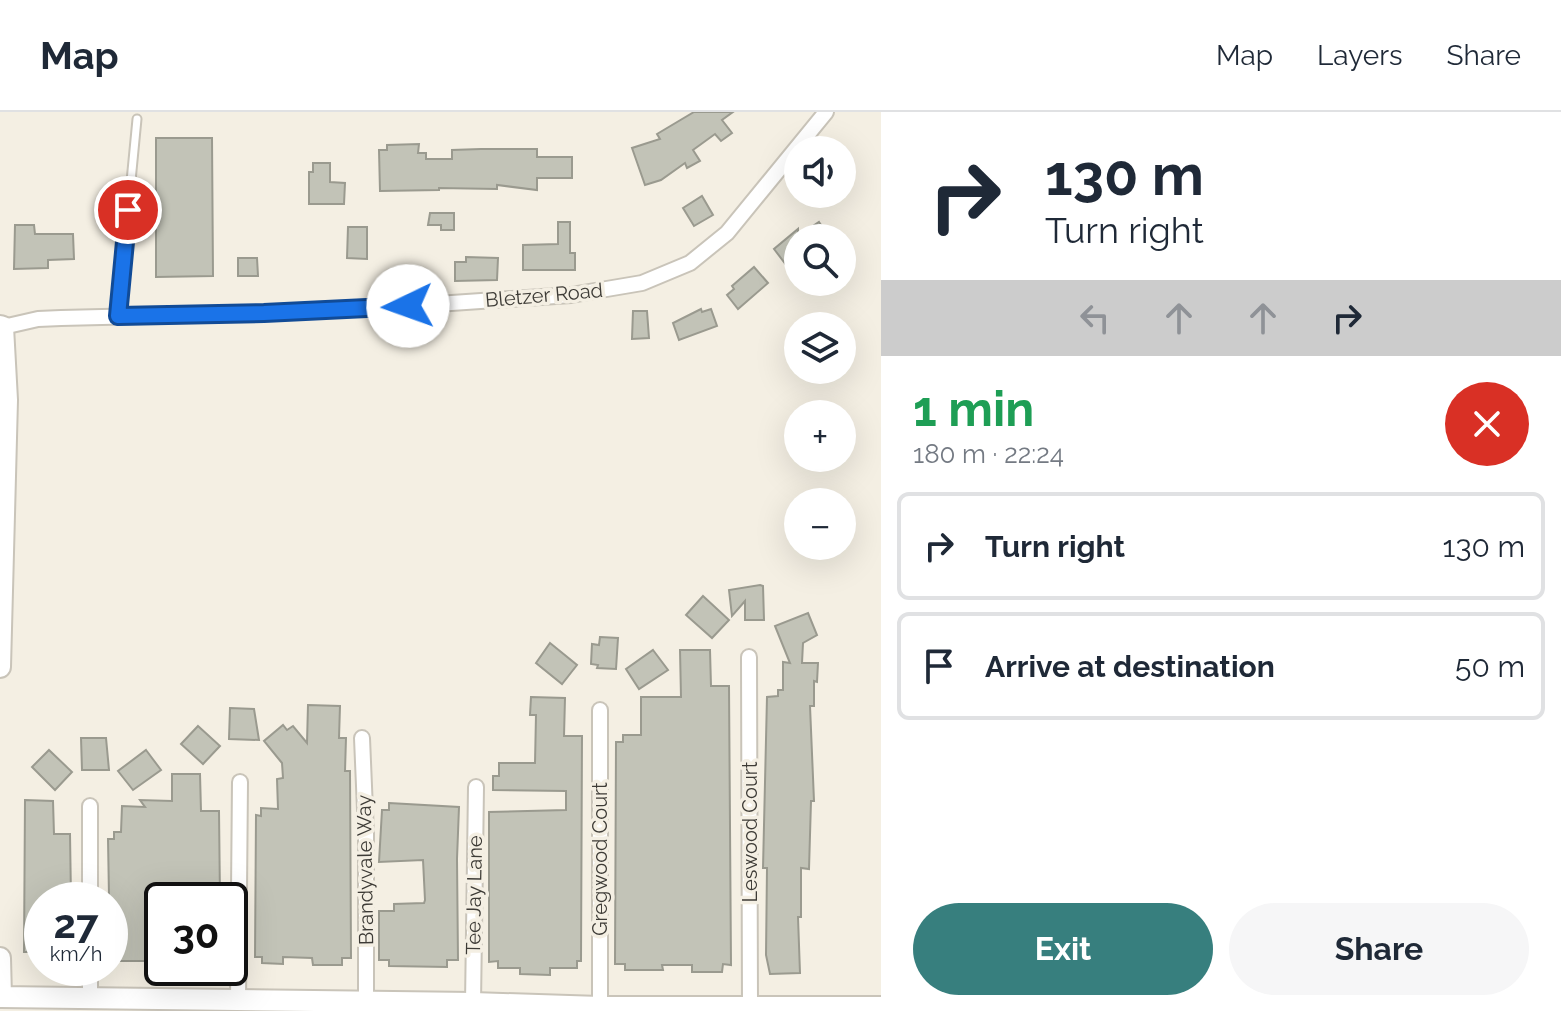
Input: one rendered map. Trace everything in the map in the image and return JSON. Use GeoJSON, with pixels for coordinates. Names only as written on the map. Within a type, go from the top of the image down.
{"type":"FeatureCollection","features":[{"type":"Feature","properties":{"kind":"street","name":"Bletzer Road"},"geometry":{"type":"LineString","coordinates":[[0,667],[7,400],[1,326],[38,319],[264,313],[437,304],[571,295],[642,283],[690,263],[727,233],[826,112]]}},
{"type":"Feature","properties":{"kind":"street","name":"Leswood Court"},"geometry":{"type":"LineString","coordinates":[[749,657],[750,1007]]}},
{"type":"Feature","properties":{"kind":"street","name":"Gregwood Court"},"geometry":{"type":"LineString","coordinates":[[600,710],[600,1007]]}},
{"type":"Feature","properties":{"kind":"street","name":"Brandyvale Way"},"geometry":{"type":"LineString","coordinates":[[362,738],[366,834],[366,1002]]}},
{"type":"Feature","properties":{"kind":"street"},"geometry":{"type":"LineString","coordinates":[[238,1000],[240,782]]}},
{"type":"Feature","properties":{"kind":"street","name":"Tee Jay Lane"},"geometry":{"type":"LineString","coordinates":[[473,1003],[476,787]]}},
{"type":"Feature","properties":{"kind":"street"},"geometry":{"type":"LineString","coordinates":[[90,806],[90,882]]}},
{"type":"Feature","properties":{"kind":"street"},"geometry":{"type":"LineString","coordinates":[[0,958],[1,1011]]}},
{"type":"Feature","properties":{"kind":"street"},"geometry":{"type":"LineString","coordinates":[[90,986],[90,998]]}},
{"type":"Feature","properties":{"kind":"street"},"geometry":{"type":"LineString","coordinates":[[0,997],[600,1007],[881,1007]]}},
{"type":"Feature","properties":{"kind":"lane"},"geometry":{"type":"LineString","coordinates":[[118,316],[137,119]]}},
{"type":"Feature","properties":{"kind":"building"},"geometry":{"type":"Polygon","coordinates":[[[694,112],[733,112],[722,120],[732,133],[721,141],[715,134],[693,150],[700,161],[687,168],[685,163],[661,180],[645,185],[632,148],[660,139],[657,134],[694,112]]]}},
{"type":"Feature","properties":{"kind":"building"},"geometry":{"type":"Polygon","coordinates":[[[156,138],[212,138],[213,276],[156,277],[156,138]]]}},
{"type":"Feature","properties":{"kind":"building"},"geometry":{"type":"Polygon","coordinates":[[[419,144],[418,153],[426,153],[426,159],[452,159],[452,150],[537,149],[537,157],[572,157],[572,178],[537,178],[537,190],[497,185],[497,189],[380,191],[379,150],[387,150],[387,145],[419,144]]]}},
{"type":"Feature","properties":{"kind":"building"},"geometry":{"type":"Polygon","coordinates":[[[313,163],[330,163],[330,182],[345,183],[344,204],[309,204],[309,172],[313,172],[313,163]]]}},
{"type":"Feature","properties":{"kind":"building"},"geometry":{"type":"Polygon","coordinates":[[[702,196],[713,215],[694,226],[683,208],[702,196]]]}},
{"type":"Feature","properties":{"kind":"building"},"geometry":{"type":"Polygon","coordinates":[[[430,213],[454,213],[454,230],[441,230],[441,225],[428,225],[430,213]]]}},
{"type":"Feature","properties":{"kind":"building"},"geometry":{"type":"Polygon","coordinates":[[[558,222],[570,222],[570,253],[575,253],[575,270],[523,270],[523,245],[558,244],[558,222]]]}},
{"type":"Feature","properties":{"kind":"building"},"geometry":{"type":"Polygon","coordinates":[[[15,225],[34,225],[35,234],[73,234],[74,259],[48,260],[48,268],[14,269],[15,225]]]}},
{"type":"Feature","properties":{"kind":"building"},"geometry":{"type":"Polygon","coordinates":[[[348,227],[367,227],[367,259],[347,258],[348,227]]]}},
{"type":"Feature","properties":{"kind":"building"},"geometry":{"type":"Polygon","coordinates":[[[784,241],[784,262],[774,249],[784,241]]]}},
{"type":"Feature","properties":{"kind":"building"},"geometry":{"type":"Polygon","coordinates":[[[466,257],[498,258],[497,280],[455,281],[455,262],[466,262],[466,257]]]}},
{"type":"Feature","properties":{"kind":"building"},"geometry":{"type":"Polygon","coordinates":[[[238,258],[257,258],[258,276],[238,276],[238,258]]]}},
{"type":"Feature","properties":{"kind":"building"},"geometry":{"type":"Polygon","coordinates":[[[754,267],[768,283],[738,309],[727,295],[734,289],[732,286],[754,267]]]}},
{"type":"Feature","properties":{"kind":"building"},"geometry":{"type":"Polygon","coordinates":[[[701,309],[702,312],[711,309],[717,326],[679,340],[673,323],[701,309]]]}},
{"type":"Feature","properties":{"kind":"building"},"geometry":{"type":"Polygon","coordinates":[[[633,311],[647,311],[649,338],[632,339],[633,311]]]}},
{"type":"Feature","properties":{"kind":"building"},"geometry":{"type":"Polygon","coordinates":[[[763,586],[764,620],[745,620],[745,601],[732,616],[729,590],[763,586]]]}},
{"type":"Feature","properties":{"kind":"building"},"geometry":{"type":"Polygon","coordinates":[[[703,596],[729,620],[712,638],[686,615],[703,596]]]}},
{"type":"Feature","properties":{"kind":"building"},"geometry":{"type":"Polygon","coordinates":[[[808,613],[817,635],[803,643],[802,663],[818,663],[814,706],[810,706],[814,801],[811,801],[809,869],[801,868],[801,917],[798,917],[800,973],[770,974],[766,955],[767,868],[763,868],[767,697],[778,696],[778,690],[783,690],[783,662],[790,663],[775,626],[808,613]]]}},
{"type":"Feature","properties":{"kind":"building"},"geometry":{"type":"Polygon","coordinates":[[[600,637],[618,638],[616,669],[597,668],[598,665],[591,664],[592,644],[599,645],[600,637]]]}},
{"type":"Feature","properties":{"kind":"building"},"geometry":{"type":"Polygon","coordinates":[[[550,643],[577,665],[562,684],[536,663],[550,643]]]}},
{"type":"Feature","properties":{"kind":"building"},"geometry":{"type":"Polygon","coordinates":[[[653,650],[668,670],[639,689],[626,669],[653,650]]]}},
{"type":"Feature","properties":{"kind":"building"},"geometry":{"type":"Polygon","coordinates":[[[680,650],[710,650],[711,686],[729,686],[731,965],[723,964],[722,972],[692,972],[692,965],[662,965],[663,970],[625,970],[625,964],[615,964],[616,742],[623,742],[623,735],[641,735],[641,697],[681,697],[680,650]]]}},
{"type":"Feature","properties":{"kind":"building"},"geometry":{"type":"Polygon","coordinates":[[[531,697],[565,698],[564,736],[582,736],[581,961],[577,961],[577,968],[550,968],[550,975],[520,974],[520,968],[498,968],[498,961],[489,962],[489,812],[566,810],[566,791],[493,790],[493,776],[499,776],[499,763],[535,763],[536,715],[530,715],[531,697]]]}},
{"type":"Feature","properties":{"kind":"building"},"geometry":{"type":"Polygon","coordinates":[[[308,705],[340,706],[339,738],[346,738],[345,771],[350,771],[351,958],[342,958],[342,965],[313,965],[312,958],[283,957],[283,964],[262,963],[262,957],[255,957],[256,815],[261,816],[261,808],[278,809],[277,779],[283,778],[282,763],[264,741],[283,725],[287,730],[293,726],[307,743],[308,705]]]}},
{"type":"Feature","properties":{"kind":"building"},"geometry":{"type":"Polygon","coordinates":[[[230,708],[254,709],[259,740],[229,739],[230,708]]]}},
{"type":"Feature","properties":{"kind":"building"},"geometry":{"type":"Polygon","coordinates":[[[198,726],[220,746],[203,764],[181,744],[198,726]]]}},
{"type":"Feature","properties":{"kind":"building"},"geometry":{"type":"Polygon","coordinates":[[[81,738],[106,738],[109,770],[82,770],[81,738]]]}},
{"type":"Feature","properties":{"kind":"building"},"geometry":{"type":"Polygon","coordinates":[[[49,750],[72,772],[55,790],[32,767],[49,750]]]}},
{"type":"Feature","properties":{"kind":"building"},"geometry":{"type":"Polygon","coordinates":[[[146,750],[161,770],[133,790],[118,771],[146,750]]]}},
{"type":"Feature","properties":{"kind":"building"},"geometry":{"type":"Polygon","coordinates":[[[172,774],[200,774],[201,811],[219,811],[220,882],[144,882],[144,961],[128,961],[128,882],[109,882],[108,839],[114,839],[114,832],[121,832],[122,806],[145,807],[140,800],[172,801],[172,774]]]}},
{"type":"Feature","properties":{"kind":"building"},"geometry":{"type":"Polygon","coordinates":[[[25,800],[53,801],[54,834],[70,834],[71,882],[24,882],[25,800]]]}},
{"type":"Feature","properties":{"kind":"building"},"geometry":{"type":"Polygon","coordinates":[[[389,803],[459,807],[458,960],[447,960],[447,967],[389,966],[389,960],[379,960],[379,911],[394,911],[394,904],[424,903],[425,900],[423,860],[379,862],[382,810],[389,810],[389,803]]]}},
{"type":"Feature","properties":{"kind":"route"},"geometry":{"type":"LineString","coordinates":[[128,210],[118,316],[408,306]]}}]}
